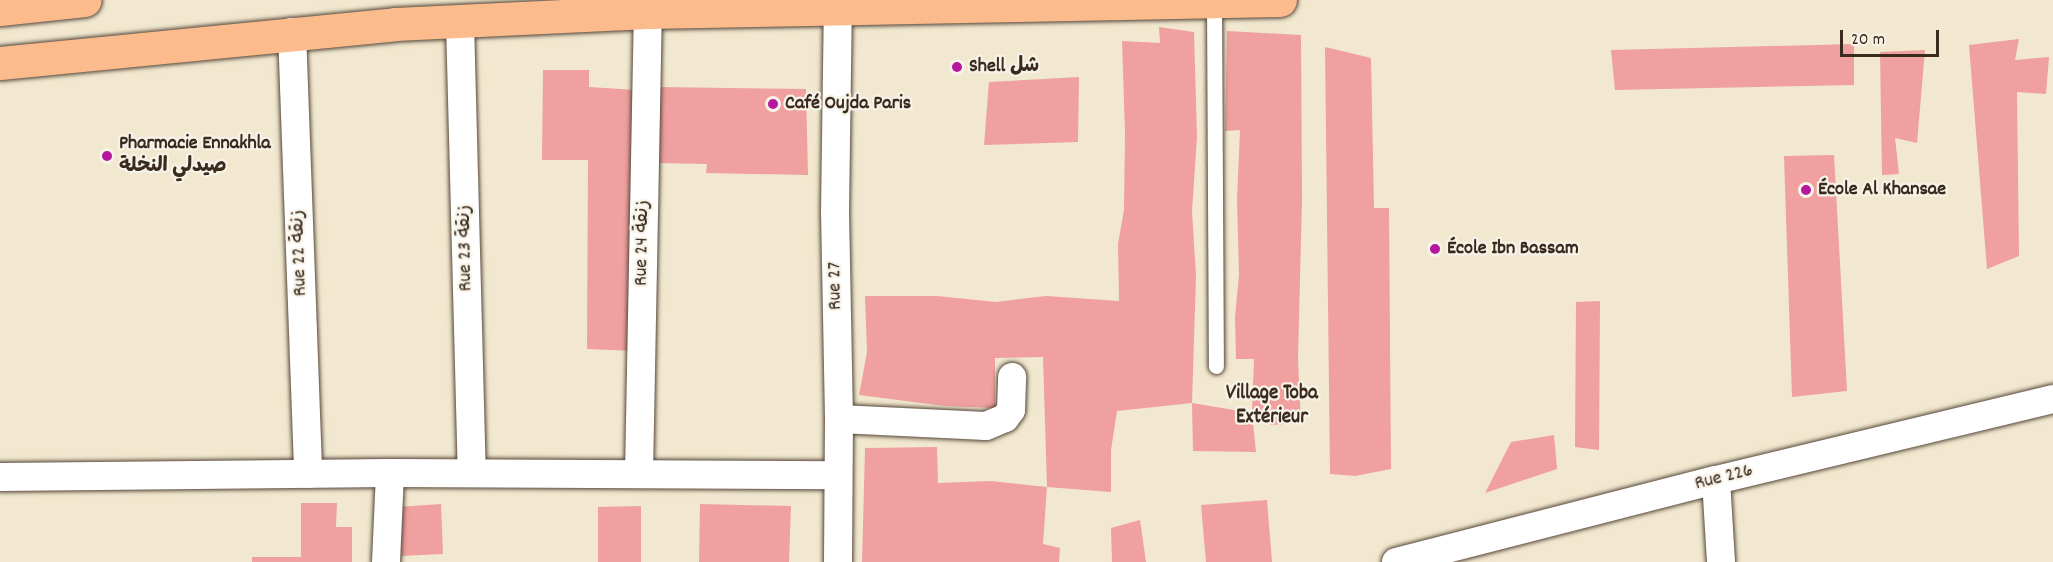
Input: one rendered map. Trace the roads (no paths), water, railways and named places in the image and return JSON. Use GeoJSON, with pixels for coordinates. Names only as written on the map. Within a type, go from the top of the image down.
{"type":"FeatureCollection","features":[{"type":"Feature","properties":{"kind":"main road"},"geometry":{"type":"LineString","coordinates":[[0,9],[85,0]]}},
{"type":"Feature","properties":{"kind":"main road"},"geometry":{"type":"LineString","coordinates":[[0,63],[292,32],[395,24],[460,22],[516,9],[648,12],[838,10],[1280,0]]}},
{"type":"Feature","properties":{"kind":"street","name":"Rue 27"},"geometry":{"type":"LineString","coordinates":[[838,10],[835,213],[839,418],[838,562]]}},
{"type":"Feature","properties":{"kind":"street","name":"Rue 24 زنقة"},"geometry":{"type":"LineString","coordinates":[[639,474],[648,12]]}},
{"type":"Feature","properties":{"kind":"street","name":"Rue 23 زنقة"},"geometry":{"type":"LineString","coordinates":[[460,22],[472,473]]}},
{"type":"Feature","properties":{"kind":"street","name":"Rue 22 زنقة"},"geometry":{"type":"LineString","coordinates":[[292,32],[309,474]]}},
{"type":"Feature","properties":{"kind":"street"},"geometry":{"type":"LineString","coordinates":[[839,418],[986,426],[1005,418],[1011,410],[1012,377]]}},
{"type":"Feature","properties":{"kind":"street","name":"Rue 226"},"geometry":{"type":"LineString","coordinates":[[1396,562],[1716,480],[2048,404]]}},
{"type":"Feature","properties":{"kind":"street"},"geometry":{"type":"LineString","coordinates":[[0,477],[390,473],[838,475]]}},
{"type":"Feature","properties":{"kind":"street"},"geometry":{"type":"LineString","coordinates":[[386,562],[390,473]]}},
{"type":"Feature","properties":{"kind":"street"},"geometry":{"type":"LineString","coordinates":[[1716,480],[1721,562]]}},
{"type":"Feature","properties":{"kind":"lane"},"geometry":{"type":"LineString","coordinates":[[1214,2],[1216,366]]}},
{"type":"Feature","properties":{"kind":"place","name":"Shell شل"},"geometry":{"type":"Point","coordinates":[957,67]}},
{"type":"Feature","properties":{"kind":"place","name":"Café Oujda Paris"},"geometry":{"type":"Point","coordinates":[773,104]}},
{"type":"Feature","properties":{"kind":"place","name":"Pharmacie Ennakhla صيدلي النخلة"},"geometry":{"type":"Point","coordinates":[107,156]}},
{"type":"Feature","properties":{"kind":"place","name":"École Al Khansae"},"geometry":{"type":"Point","coordinates":[1806,190]}},
{"type":"Feature","properties":{"kind":"place","name":"École Ibn Bassam"},"geometry":{"type":"Point","coordinates":[1435,249]}},
{"type":"Feature","properties":{"kind":"district","name":"Village Toba Extérieur"},"geometry":{"type":"Point","coordinates":[1272,406]}}]}
